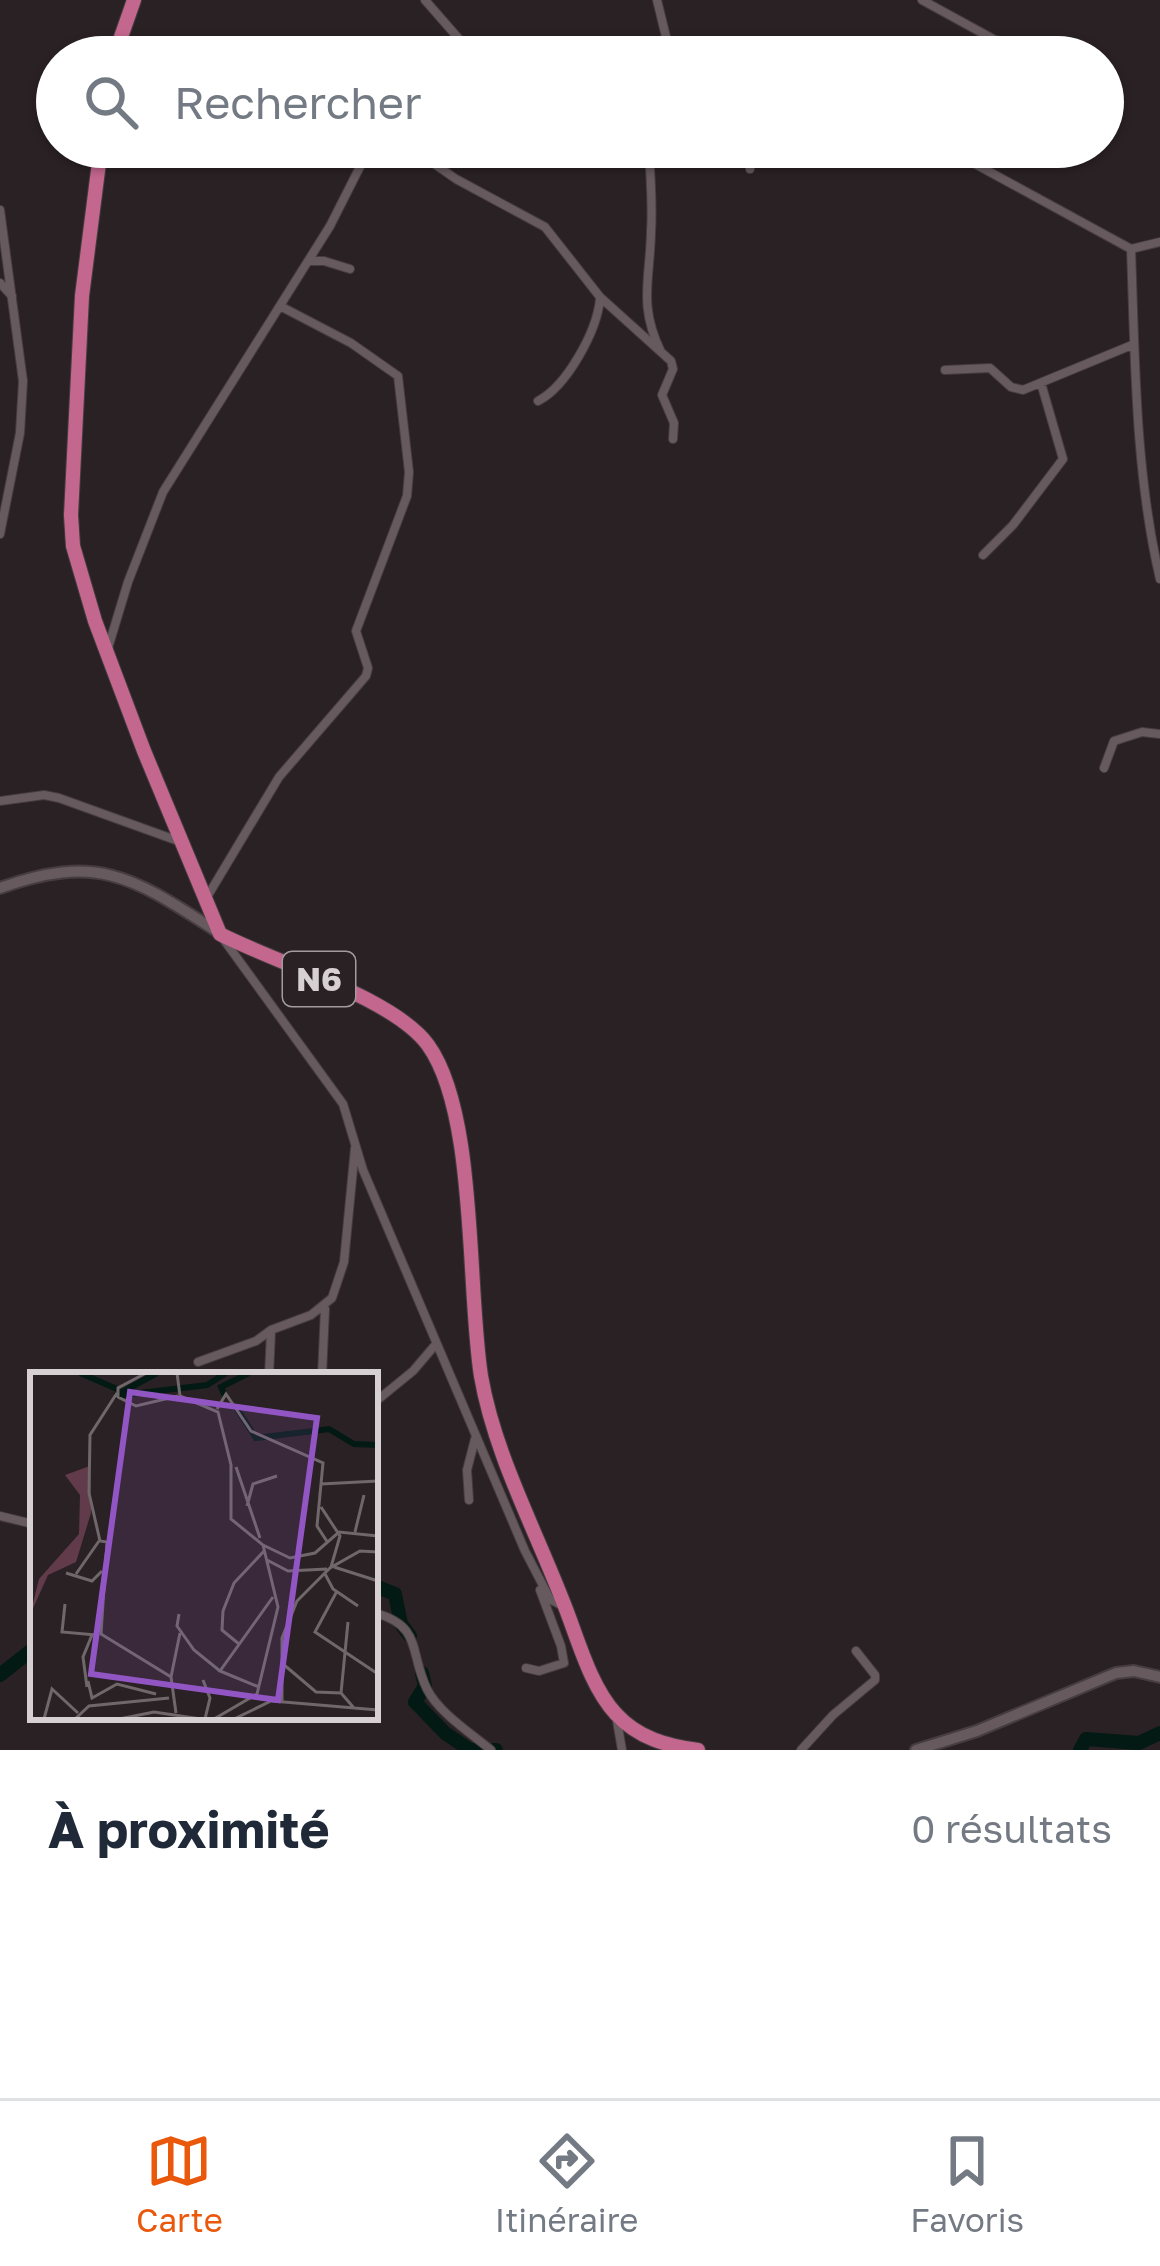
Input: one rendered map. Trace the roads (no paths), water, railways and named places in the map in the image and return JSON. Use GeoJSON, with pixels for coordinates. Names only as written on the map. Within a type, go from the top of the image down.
{"type":"FeatureCollection","features":[{"type":"Feature","properties":{"kind":"highway"},"geometry":{"type":"LineString","coordinates":[[121,36],[134,0]]}},
{"type":"Feature","properties":{"kind":"highway"},"geometry":{"type":"LineString","coordinates":[[98,168],[82,296],[71,515],[77,565],[220,934]]}},
{"type":"Feature","properties":{"kind":"highway","name":"N6"},"geometry":{"type":"LineString","coordinates":[[220,934],[385,1009],[422,1038],[438,1061],[456,1118],[485,1392],[588,1664],[615,1714]]}},
{"type":"Feature","properties":{"kind":"highway"},"geometry":{"type":"LineString","coordinates":[[615,1714],[656,1741],[698,1750]]}},
{"type":"Feature","properties":{"kind":"street"},"geometry":{"type":"LineString","coordinates":[[425,0],[456,36]]}},
{"type":"Feature","properties":{"kind":"street"},"geometry":{"type":"LineString","coordinates":[[657,0],[666,36]]}},
{"type":"Feature","properties":{"kind":"street"},"geometry":{"type":"LineString","coordinates":[[922,0],[988,36]]}},
{"type":"Feature","properties":{"kind":"street"},"geometry":{"type":"LineString","coordinates":[[107,652],[128,581],[163,492],[308,261],[359,168]]}},
{"type":"Feature","properties":{"kind":"street"},"geometry":{"type":"LineString","coordinates":[[441,168],[545,227],[600,297],[674,365],[662,395],[672,417],[673,439]]}},
{"type":"Feature","properties":{"kind":"street"},"geometry":{"type":"LineString","coordinates":[[650,168],[652,234],[645,303],[662,354]]}},
{"type":"Feature","properties":{"kind":"street"},"geometry":{"type":"LineString","coordinates":[[982,168],[1131,249],[1160,242]]}},
{"type":"Feature","properties":{"kind":"street"},"geometry":{"type":"LineString","coordinates":[[0,210],[21,343],[22,402],[0,534]]}},
{"type":"Feature","properties":{"kind":"street"},"geometry":{"type":"LineString","coordinates":[[1131,249],[1132,345],[1150,532],[1160,580]]}},
{"type":"Feature","properties":{"kind":"street"},"geometry":{"type":"LineString","coordinates":[[308,261],[350,269]]}},
{"type":"Feature","properties":{"kind":"street"},"geometry":{"type":"LineString","coordinates":[[0,283],[13,297]]}},
{"type":"Feature","properties":{"kind":"street"},"geometry":{"type":"LineString","coordinates":[[538,401],[557,386],[589,339],[600,297]]}},
{"type":"Feature","properties":{"kind":"street"},"geometry":{"type":"LineString","coordinates":[[205,900],[252,816],[280,777],[366,676],[368,668],[356,631],[407,496],[409,472],[398,376],[280,306]]}},
{"type":"Feature","properties":{"kind":"street"},"geometry":{"type":"LineString","coordinates":[[945,370],[990,368],[1018,390],[1132,345]]}},
{"type":"Feature","properties":{"kind":"street"},"geometry":{"type":"LineString","coordinates":[[983,555],[1013,525],[1063,459],[1041,383]]}},
{"type":"Feature","properties":{"kind":"street"},"geometry":{"type":"LineString","coordinates":[[1104,768],[1114,741],[1142,732],[1160,734]]}},
{"type":"Feature","properties":{"kind":"street"},"geometry":{"type":"LineString","coordinates":[[0,801],[44,795],[59,798],[181,842]]}},
{"type":"Feature","properties":{"kind":"street"},"geometry":{"type":"LineString","coordinates":[[0,888],[63,872],[118,875],[145,886],[220,934],[337,1094],[436,1343],[537,1577],[561,1646],[563,1664],[539,1671],[526,1668]]}},
{"type":"Feature","properties":{"kind":"street"},"geometry":{"type":"LineString","coordinates":[[322,1372],[325,1308],[341,1277],[355,1147]]}},
{"type":"Feature","properties":{"kind":"street"},"geometry":{"type":"LineString","coordinates":[[198,1362],[325,1308]]}},
{"type":"Feature","properties":{"kind":"street"},"geometry":{"type":"LineString","coordinates":[[269,1372],[271,1330]]}},
{"type":"Feature","properties":{"kind":"street"},"geometry":{"type":"LineString","coordinates":[[378,1400],[403,1381],[436,1343]]}},
{"type":"Feature","properties":{"kind":"street"},"geometry":{"type":"LineString","coordinates":[[469,1499],[467,1470],[476,1439]]}},
{"type":"Feature","properties":{"kind":"street"},"geometry":{"type":"LineString","coordinates":[[0,1516],[30,1523]]}},
{"type":"Feature","properties":{"kind":"street"},"geometry":{"type":"LineString","coordinates":[[537,1577],[554,1604],[566,1608]]}},
{"type":"Feature","properties":{"kind":"street"},"geometry":{"type":"LineString","coordinates":[[378,1614],[409,1633],[427,1690],[491,1750]]}},
{"type":"Feature","properties":{"kind":"street"},"geometry":{"type":"LineString","coordinates":[[800,1750],[833,1714],[875,1680],[856,1651]]}},
{"type":"Feature","properties":{"kind":"street"},"geometry":{"type":"LineString","coordinates":[[916,1750],[977,1731],[1116,1673],[1134,1671],[1160,1677]]}},
{"type":"Feature","properties":{"kind":"street"},"geometry":{"type":"LineString","coordinates":[[615,1714],[622,1750]]}},
{"type":"Feature","properties":{"kind":"waterway"},"geometry":{"type":"LineString","coordinates":[[378,1587],[395,1594],[401,1624],[410,1636]]}},
{"type":"Feature","properties":{"kind":"waterway"},"geometry":{"type":"LineString","coordinates":[[0,1675],[30,1651]]}},
{"type":"Feature","properties":{"kind":"waterway"},"geometry":{"type":"LineString","coordinates":[[422,1673],[425,1686],[415,1702],[445,1733],[470,1750],[496,1750]]}},
{"type":"Feature","properties":{"kind":"waterway"},"geometry":{"type":"LineString","coordinates":[[1080,1750],[1086,1739],[1139,1743],[1160,1733]]}}]}
